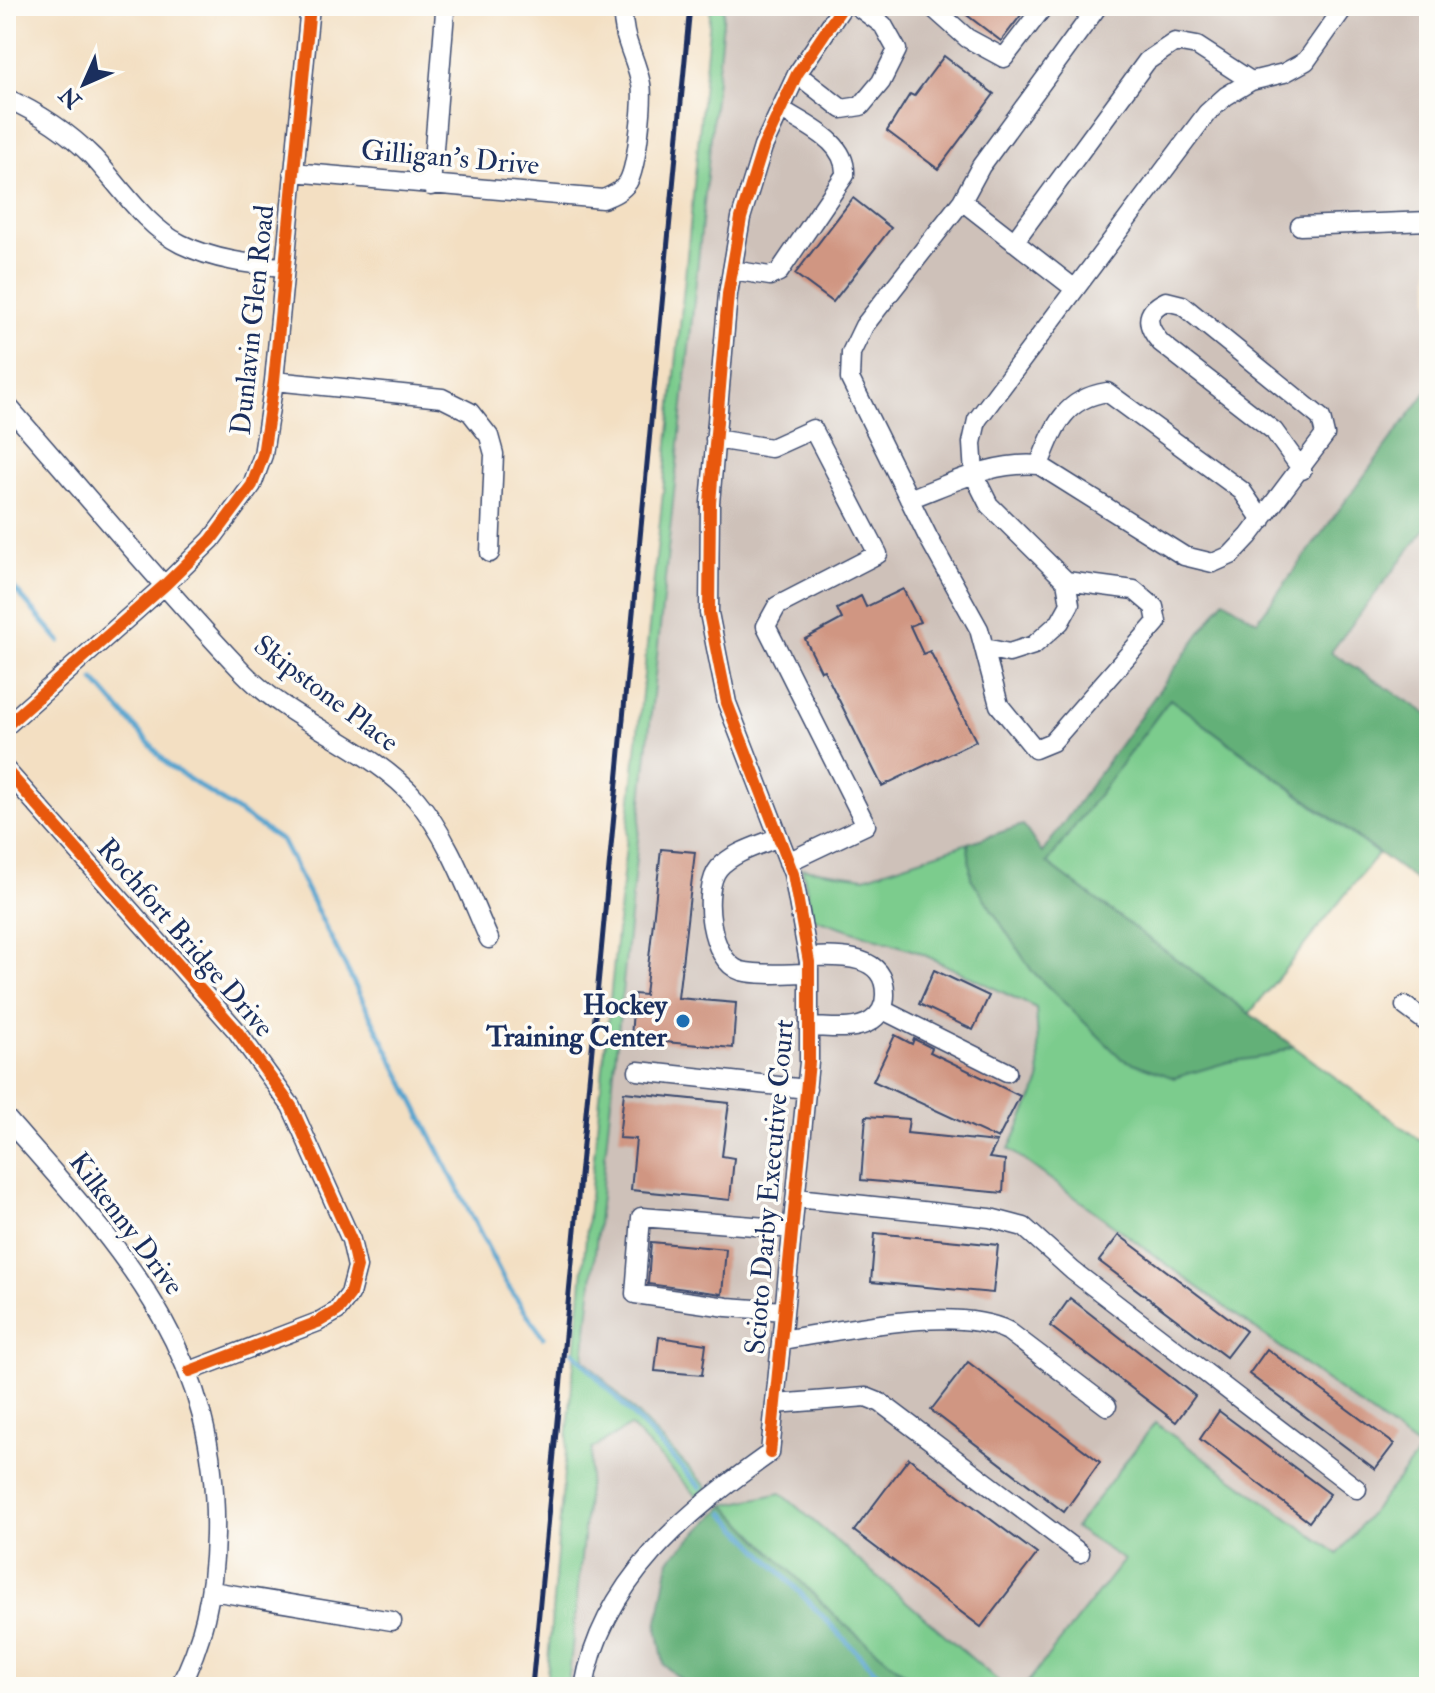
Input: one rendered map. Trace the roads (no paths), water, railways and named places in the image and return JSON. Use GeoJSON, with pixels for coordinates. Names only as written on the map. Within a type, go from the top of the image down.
{"type":"FeatureCollection","features":[{"type":"Feature","properties":{"kind":"street","name":"Dunlavin Glen Road"},"geometry":{"type":"LineString","coordinates":[[6,726],[211,540],[252,485],[263,455],[274,381],[310,6]]}},
{"type":"Feature","properties":{"kind":"street","name":"Gilligan's Drive"},"geometry":{"type":"LineString","coordinates":[[293,172],[603,199],[618,193],[628,181],[641,84],[624,40],[623,6]]}},
{"type":"Feature","properties":{"kind":"street","name":"Scioto Darby Executive Court"},"geometry":{"type":"LineString","coordinates":[[584,1687],[605,1621],[631,1577],[670,1532],[770,1453],[807,1089],[809,965],[788,862],[727,703],[709,613],[710,503],[732,270],[754,176],[797,74],[843,6]]}},
{"type":"Feature","properties":{"kind":"street"},"geometry":{"type":"LineString","coordinates":[[797,74],[842,109],[861,106],[881,82],[897,50],[883,25],[857,6]]}},
{"type":"Feature","properties":{"kind":"street"},"geometry":{"type":"LineString","coordinates":[[931,6],[967,38],[1004,58],[1044,6]]}},
{"type":"Feature","properties":{"kind":"street"},"geometry":{"type":"LineString","coordinates":[[1066,581],[1134,590],[1154,607],[1157,622],[1062,731],[1043,748],[1035,749],[999,705],[979,629],[909,499],[850,379],[851,353],[864,326],[962,201],[981,166],[1098,6]]}},
{"type":"Feature","properties":{"kind":"street"},"geometry":{"type":"LineString","coordinates":[[985,648],[1009,653],[1034,645],[1060,622],[1070,604],[1066,581],[989,505],[974,475],[972,443],[977,420],[1207,113],[1226,96],[1251,81],[1284,73],[1306,61],[1345,6]]}},
{"type":"Feature","properties":{"kind":"street"},"geometry":{"type":"LineString","coordinates":[[431,186],[445,12]]}},
{"type":"Feature","properties":{"kind":"street"},"geometry":{"type":"LineString","coordinates":[[1014,242],[1147,61],[1175,42],[1197,46],[1251,81]]}},
{"type":"Feature","properties":{"kind":"street"},"geometry":{"type":"LineString","coordinates":[[6,98],[61,129],[91,155],[156,226],[179,243],[235,263],[283,267]]}},
{"type":"Feature","properties":{"kind":"street"},"geometry":{"type":"LineString","coordinates":[[732,270],[770,276],[779,272],[845,175],[846,162],[839,148],[781,109]]}},
{"type":"Feature","properties":{"kind":"street"},"geometry":{"type":"LineString","coordinates":[[962,201],[1075,289]]}},
{"type":"Feature","properties":{"kind":"street"},"geometry":{"type":"LineString","coordinates":[[1300,226],[1429,221]]}},
{"type":"Feature","properties":{"kind":"street"},"geometry":{"type":"LineString","coordinates":[[909,499],[1015,463],[1039,465],[1184,556],[1213,563],[1231,555],[1302,470],[1325,435],[1321,418],[1182,305],[1166,301],[1154,307],[1148,318],[1149,328],[1161,343],[1274,431],[1302,470]]}},
{"type":"Feature","properties":{"kind":"street"},"geometry":{"type":"LineString","coordinates":[[274,381],[442,398],[470,412],[489,436],[494,454],[490,553]]}},
{"type":"Feature","properties":{"kind":"street"},"geometry":{"type":"LineString","coordinates":[[1039,465],[1051,435],[1067,409],[1086,395],[1107,392],[1242,491],[1262,520]]}},
{"type":"Feature","properties":{"kind":"street","name":"Skipstone Place"},"geometry":{"type":"LineString","coordinates":[[6,404],[246,676],[329,737],[374,764],[415,798],[445,843],[489,939]]}},
{"type":"Feature","properties":{"kind":"street"},"geometry":{"type":"LineString","coordinates":[[715,439],[771,448],[813,429],[878,554],[777,606],[766,626],[866,825],[788,862]]}},
{"type":"Feature","properties":{"kind":"street","name":"Rochfort Bridge Drive"},"geometry":{"type":"LineString","coordinates":[[6,770],[236,1030],[291,1106],[351,1240],[357,1267],[350,1294],[337,1311],[318,1322],[190,1371]]}},
{"type":"Feature","properties":{"kind":"street"},"geometry":{"type":"LineString","coordinates":[[779,837],[724,862],[716,871],[712,882],[712,928],[718,950],[727,964],[741,971],[809,965],[847,955],[878,970],[885,995],[883,1010],[870,1022],[854,1027],[809,1027]]}},
{"type":"Feature","properties":{"kind":"street"},"geometry":{"type":"LineString","coordinates":[[1405,1006],[1429,1024]]}},
{"type":"Feature","properties":{"kind":"street"},"geometry":{"type":"LineString","coordinates":[[883,1010],[1007,1072]]}},
{"type":"Feature","properties":{"kind":"street"},"geometry":{"type":"LineString","coordinates":[[638,1071],[807,1089]]}},
{"type":"Feature","properties":{"kind":"street","name":"Kilkenny Drive"},"geometry":{"type":"LineString","coordinates":[[6,1118],[123,1257],[154,1304],[190,1371],[211,1452],[215,1508],[212,1591],[200,1640],[179,1687]]}},
{"type":"Feature","properties":{"kind":"street"},"geometry":{"type":"LineString","coordinates":[[796,1198],[990,1218],[1024,1227],[1073,1271],[1357,1489]]}},
{"type":"Feature","properties":{"kind":"street"},"geometry":{"type":"LineString","coordinates":[[784,1311],[727,1307],[635,1294],[641,1217],[793,1229]]}},
{"type":"Feature","properties":{"kind":"street"},"geometry":{"type":"LineString","coordinates":[[781,1340],[895,1323],[967,1318],[990,1322],[1008,1331],[1107,1406]]}},
{"type":"Feature","properties":{"kind":"street"},"geometry":{"type":"LineString","coordinates":[[775,1404],[866,1397],[881,1403],[1080,1553]]}},
{"type":"Feature","properties":{"kind":"street"},"geometry":{"type":"LineString","coordinates":[[212,1591],[392,1621]]}},
{"type":"Feature","properties":{"kind":"waterway"},"geometry":{"type":"LineString","coordinates":[[6,579],[60,641]]}},
{"type":"Feature","properties":{"kind":"waterway"},"geometry":{"type":"LineString","coordinates":[[94,680],[168,765],[282,841],[505,1282],[543,1337]]}},
{"type":"Feature","properties":{"kind":"waterway"},"geometry":{"type":"LineString","coordinates":[[573,1351],[700,1487]]}},
{"type":"Feature","properties":{"kind":"waterway"},"geometry":{"type":"LineString","coordinates":[[724,1513],[890,1687]]}},
{"type":"Feature","properties":{"kind":"railway"},"geometry":{"type":"LineString","coordinates":[[532,1687],[690,6]]}},
{"type":"Feature","properties":{"kind":"place","name":"Hockey Training Center"},"geometry":{"type":"Point","coordinates":[683,1021]}}]}
